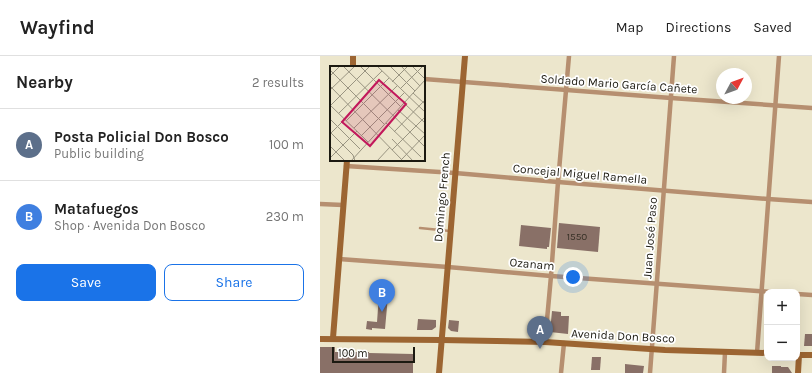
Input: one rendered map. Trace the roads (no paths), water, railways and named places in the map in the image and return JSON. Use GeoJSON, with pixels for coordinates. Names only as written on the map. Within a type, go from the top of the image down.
{"type":"FeatureCollection","features":[{"type":"Feature","properties":{"kind":"main road"},"geometry":{"type":"LineString","coordinates":[[352,66],[353,56]]}},
{"type":"Feature","properties":{"kind":"main road","name":"Domingo French"},"geometry":{"type":"LineString","coordinates":[[439,373],[465,56]]}},
{"type":"Feature","properties":{"kind":"main road"},"geometry":{"type":"LineString","coordinates":[[333,338],[346,163]]}},
{"type":"Feature","properties":{"kind":"main road","name":"Avenida Don Bosco"},"geometry":{"type":"LineString","coordinates":[[320,338],[545,342],[652,349],[764,353]]}},
{"type":"Feature","properties":{"kind":"main road"},"geometry":{"type":"LineString","coordinates":[[800,355],[812,355]]}},
{"type":"Feature","properties":{"kind":"main road"},"geometry":{"type":"LineString","coordinates":[[798,361],[798,373]]}},
{"type":"Feature","properties":{"kind":"street"},"geometry":{"type":"LineString","coordinates":[[545,342],[569,56]]}},
{"type":"Feature","properties":{"kind":"street","name":"Juan José Paso"},"geometry":{"type":"LineString","coordinates":[[650,373],[658,284],[663,190],[674,56]]}},
{"type":"Feature","properties":{"kind":"street"},"geometry":{"type":"LineString","coordinates":[[757,353],[779,56]]}},
{"type":"Feature","properties":{"kind":"street","name":"Soldado Mario García Cañete"},"geometry":{"type":"LineString","coordinates":[[425,79],[812,108]]}},
{"type":"Feature","properties":{"kind":"street","name":"Concejal Miguel Ramella"},"geometry":{"type":"LineString","coordinates":[[346,163],[558,182],[812,202]]}},
{"type":"Feature","properties":{"kind":"street"},"geometry":{"type":"LineString","coordinates":[[320,204],[343,206]]}},
{"type":"Feature","properties":{"kind":"street","name":"Ozanam"},"geometry":{"type":"LineString","coordinates":[[339,259],[764,291]]}},
{"type":"Feature","properties":{"kind":"street"},"geometry":{"type":"LineString","coordinates":[[800,294],[812,295]]}},
{"type":"Feature","properties":{"kind":"street"},"geometry":{"type":"LineString","coordinates":[[561,373],[564,344]]}},
{"type":"Feature","properties":{"kind":"street"},"geometry":{"type":"LineString","coordinates":[[724,373],[725,352]]}},
{"type":"Feature","properties":{"kind":"lane"},"geometry":{"type":"LineString","coordinates":[[420,228],[450,231]]}},
{"type":"Feature","properties":{"kind":"place","name":"Matafuegos"},"geometry":{"type":"Point","coordinates":[382,312]}},
{"type":"Feature","properties":{"kind":"place","name":"Posta Policial Don Bosco"},"geometry":{"type":"Point","coordinates":[540,349]}}]}
